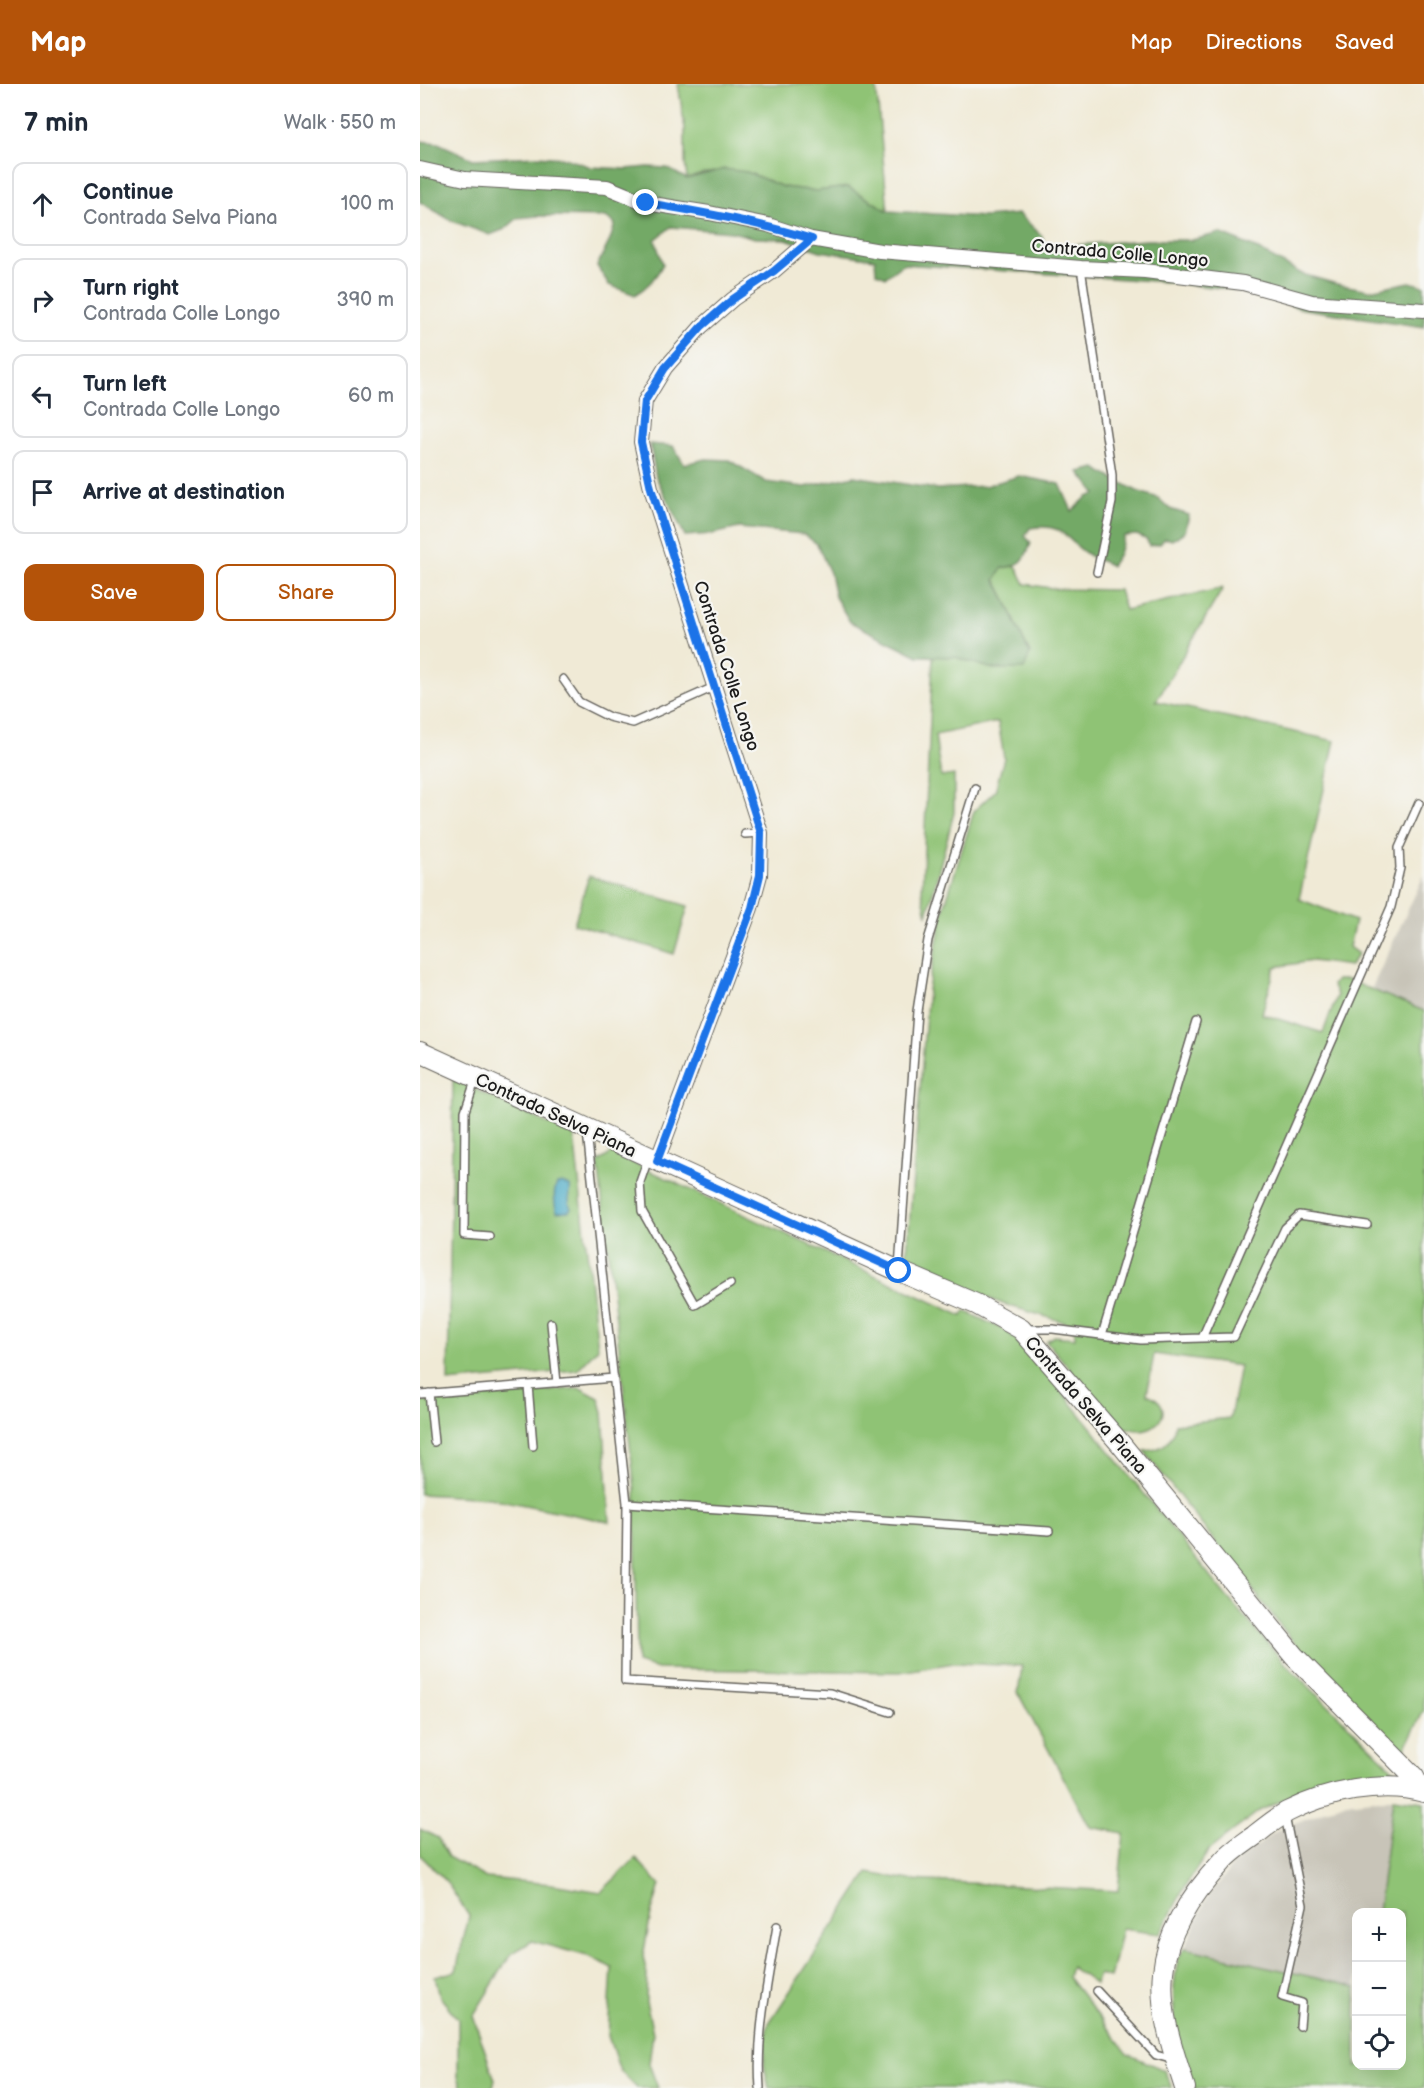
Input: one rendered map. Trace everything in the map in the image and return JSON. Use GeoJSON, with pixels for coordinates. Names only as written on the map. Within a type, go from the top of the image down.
{"type":"FeatureCollection","features":[{"type":"Feature","properties":{"kind":"street","name":"Contrada Colle Longo"},"geometry":{"type":"LineString","coordinates":[[420,169],[465,179],[607,187],[646,203],[768,225],[812,239],[880,251],[1145,271],[1243,283],[1312,302],[1424,310]]}},
{"type":"Feature","properties":{"kind":"street","name":"Contrada Colle Longo"},"geometry":{"type":"LineString","coordinates":[[653,1159],[752,908],[760,875],[761,833],[651,488],[641,442],[645,401],[665,368],[701,327],[733,299],[774,271],[812,239]]}},
{"type":"Feature","properties":{"kind":"street","name":"Contrada Selva Piana"},"geometry":{"type":"LineString","coordinates":[[420,1052],[976,1304],[1021,1329],[1120,1443],[1294,1656],[1414,1777],[1420,1791]]}},
{"type":"Feature","properties":{"kind":"street"},"geometry":{"type":"LineString","coordinates":[[1185,2088],[1166,2028],[1163,1973],[1171,1938],[1186,1906],[1223,1860],[1299,1806],[1333,1795],[1360,1790],[1401,1788],[1420,1791]]}},
{"type":"Feature","properties":{"kind":"lane"},"geometry":{"type":"LineString","coordinates":[[1082,268],[1112,475],[1112,502],[1097,572]]}},
{"type":"Feature","properties":{"kind":"lane"},"geometry":{"type":"LineString","coordinates":[[563,679],[579,702],[609,717],[633,723],[714,687]]}},
{"type":"Feature","properties":{"kind":"lane"},"geometry":{"type":"LineString","coordinates":[[899,1271],[917,1011],[927,950],[975,788]]}},
{"type":"Feature","properties":{"kind":"lane"},"geometry":{"type":"LineString","coordinates":[[1202,1338],[1391,907],[1400,868],[1399,848],[1419,803]]}},
{"type":"Feature","properties":{"kind":"lane"},"geometry":{"type":"LineString","coordinates":[[745,834],[761,833]]}},
{"type":"Feature","properties":{"kind":"lane"},"geometry":{"type":"LineString","coordinates":[[1102,1335],[1196,1022]]}},
{"type":"Feature","properties":{"kind":"lane"},"geometry":{"type":"LineString","coordinates":[[476,1078],[465,1111],[464,1234],[490,1236]]}},
{"type":"Feature","properties":{"kind":"lane"},"geometry":{"type":"LineString","coordinates":[[587,1129],[627,1503],[625,1681],[830,1693],[890,1712]]}},
{"type":"Feature","properties":{"kind":"lane"},"geometry":{"type":"LineString","coordinates":[[653,1159],[640,1182],[642,1210],[695,1305],[730,1284]]}},
{"type":"Feature","properties":{"kind":"lane"},"geometry":{"type":"LineString","coordinates":[[1021,1329],[1053,1329],[1141,1340],[1234,1337],[1285,1228],[1299,1215],[1367,1225]]}},
{"type":"Feature","properties":{"kind":"lane"},"geometry":{"type":"LineString","coordinates":[[551,1323],[557,1383]]}},
{"type":"Feature","properties":{"kind":"lane"},"geometry":{"type":"LineString","coordinates":[[420,1394],[614,1378]]}},
{"type":"Feature","properties":{"kind":"lane"},"geometry":{"type":"LineString","coordinates":[[528,1385],[533,1446]]}},
{"type":"Feature","properties":{"kind":"lane"},"geometry":{"type":"LineString","coordinates":[[429,1393],[434,1442]]}},
{"type":"Feature","properties":{"kind":"lane"},"geometry":{"type":"LineString","coordinates":[[627,1503],[1049,1531]]}},
{"type":"Feature","properties":{"kind":"lane"},"geometry":{"type":"LineString","coordinates":[[1285,1814],[1303,1905],[1282,1997],[1302,2003],[1300,2026]]}},
{"type":"Feature","properties":{"kind":"lane"},"geometry":{"type":"LineString","coordinates":[[760,2088],[758,2067],[762,2022],[777,1926]]}},
{"type":"Feature","properties":{"kind":"lane"},"geometry":{"type":"LineString","coordinates":[[1097,1991],[1156,2055],[1176,2061]]}},
{"type":"Feature","properties":{"kind":"shaded area"},"geometry":{"type":"Polygon","coordinates":[[[1424,875],[1424,1011],[1371,990],[1424,875]]]}},
{"type":"Feature","properties":{"kind":"shaded area"},"geometry":{"type":"Polygon","coordinates":[[[1393,1798],[1379,1908],[1352,1908],[1352,1986],[1185,1948],[1207,1898],[1234,1864],[1278,1830],[1344,1803],[1393,1798]]]}},
{"type":"Feature","properties":{"kind":"green space"},"geometry":{"type":"Polygon","coordinates":[[[678,84],[876,84],[888,211],[848,187],[817,191],[783,187],[747,172],[704,173],[687,179],[685,129],[678,84]]]}},
{"type":"Feature","properties":{"kind":"green space"},"geometry":{"type":"Polygon","coordinates":[[[420,141],[438,143],[473,159],[537,156],[565,158],[591,167],[667,168],[687,179],[724,169],[747,172],[783,187],[817,191],[848,187],[888,211],[985,217],[1019,214],[1042,236],[1045,247],[1147,240],[1192,240],[1220,233],[1253,247],[1302,274],[1337,284],[1369,290],[1410,282],[1424,286],[1424,327],[1303,309],[1230,289],[1154,281],[903,264],[886,277],[876,273],[875,259],[820,251],[786,239],[755,238],[732,232],[671,227],[655,240],[663,264],[658,274],[635,295],[609,285],[597,266],[615,224],[606,217],[518,218],[505,229],[490,235],[452,221],[420,202],[420,141]]]}},
{"type":"Feature","properties":{"kind":"green space"},"geometry":{"type":"Polygon","coordinates":[[[650,444],[673,446],[684,464],[706,459],[729,460],[766,482],[805,487],[854,476],[937,489],[985,486],[1019,476],[1060,484],[1072,511],[1087,497],[1096,494],[1079,472],[1096,468],[1137,491],[1158,498],[1170,509],[1189,515],[1185,532],[1172,540],[1165,538],[1160,544],[1149,546],[1147,540],[1137,535],[1124,536],[1119,554],[1111,566],[1092,558],[1058,530],[1042,527],[1030,528],[1025,536],[1031,543],[1024,558],[1014,566],[1002,568],[995,580],[1030,654],[1024,669],[993,669],[955,657],[918,656],[850,622],[835,597],[830,573],[817,544],[803,534],[739,528],[713,534],[685,536],[656,477],[650,444]]]}},
{"type":"Feature","properties":{"kind":"green space"},"geometry":{"type":"Polygon","coordinates":[[[1016,566],[1025,584],[1057,589],[1119,590],[1125,610],[1223,588],[1156,701],[1335,741],[1299,899],[1355,921],[1349,947],[1358,954],[1350,966],[1312,961],[1275,967],[1262,1014],[1323,1033],[1337,995],[1332,985],[1336,980],[1348,980],[1424,1011],[1424,1710],[1403,1753],[1299,1649],[1144,1451],[1161,1447],[1169,1441],[1175,1424],[1230,1418],[1240,1366],[1154,1354],[1147,1394],[1162,1405],[1161,1418],[1150,1428],[1141,1430],[1123,1427],[1112,1420],[1046,1341],[1054,1336],[1075,1338],[1074,1325],[1003,1304],[906,1265],[928,989],[943,911],[974,811],[995,791],[1004,758],[998,722],[935,735],[941,777],[954,775],[954,813],[927,915],[922,892],[933,656],[955,657],[993,669],[1030,653],[995,579],[1002,568],[1016,566]]]}},
{"type":"Feature","properties":{"kind":"green space"},"geometry":{"type":"Polygon","coordinates":[[[589,876],[688,906],[674,954],[574,924],[589,876]]]}},
{"type":"Feature","properties":{"kind":"green space"},"geometry":{"type":"Polygon","coordinates":[[[453,1079],[574,1136],[598,1348],[577,1370],[448,1382],[453,1079]]]}},
{"type":"Feature","properties":{"kind":"green space"},"geometry":{"type":"Polygon","coordinates":[[[612,1153],[962,1316],[965,1311],[1008,1332],[1032,1354],[1227,1597],[1284,1662],[1395,1771],[1320,1783],[1259,1811],[1209,1850],[1186,1885],[1160,1934],[1122,1929],[1110,1978],[1099,1975],[1095,1984],[1071,1967],[1068,1977],[1128,2054],[1164,2070],[1172,2088],[769,2088],[764,2065],[767,2026],[868,1873],[910,1880],[1118,1891],[1124,1833],[1090,1827],[1018,1693],[1022,1666],[954,1663],[900,1672],[657,1669],[637,1663],[635,1490],[598,1162],[612,1153]]]}},
{"type":"Feature","properties":{"kind":"green space"},"geometry":{"type":"Polygon","coordinates":[[[580,1388],[599,1398],[603,1412],[610,1522],[490,1498],[420,1494],[420,1402],[580,1388]]]}},
{"type":"Feature","properties":{"kind":"green space"},"geometry":{"type":"Polygon","coordinates":[[[1393,1798],[1424,1802],[1424,2088],[1194,2088],[1181,2047],[1174,2007],[1177,1966],[1185,1948],[1352,1986],[1352,2070],[1406,2070],[1406,1908],[1379,1908],[1393,1798]]]}},
{"type":"Feature","properties":{"kind":"green space"},"geometry":{"type":"Polygon","coordinates":[[[420,1829],[438,1838],[448,1857],[486,1878],[551,1884],[601,1892],[636,1858],[660,1885],[651,1914],[643,1956],[647,1975],[646,2002],[653,2033],[649,2064],[658,2088],[637,2088],[620,2071],[608,2036],[612,1968],[591,1957],[532,1941],[511,1954],[473,2016],[495,2080],[493,2088],[462,2088],[458,2077],[458,2019],[440,1997],[435,1977],[456,1971],[469,1916],[446,1881],[420,1855],[420,1829]]]}},
{"type":"Feature","properties":{"kind":"water"},"geometry":{"type":"Polygon","coordinates":[[[557,1184],[570,1186],[571,1208],[569,1211],[557,1212],[555,1190],[557,1184]]]}},
{"type":"Feature","properties":{"kind":"route"},"geometry":{"type":"LineString","coordinates":[[646,203],[768,225],[812,239],[774,271],[733,299],[701,327],[665,368],[645,401],[641,442],[651,488],[761,833],[760,875],[752,908],[657,1161],[899,1271]]}}]}
